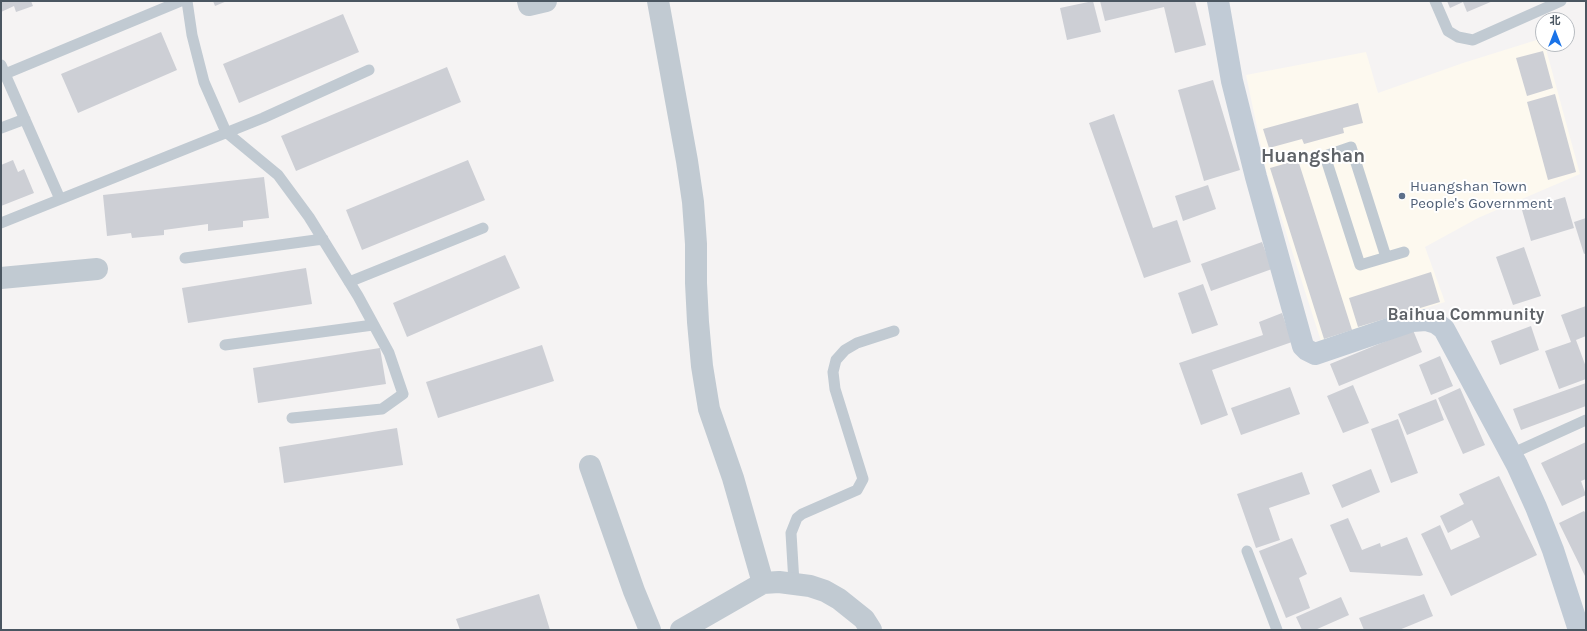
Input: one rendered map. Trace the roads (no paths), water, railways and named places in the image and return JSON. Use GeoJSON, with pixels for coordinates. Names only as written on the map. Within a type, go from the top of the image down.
{"type":"FeatureCollection","features":[{"type":"Feature","properties":{"kind":"street"},"geometry":{"type":"LineString","coordinates":[[528,1],[529,5],[546,1]]}},
{"type":"Feature","properties":{"kind":"street"},"geometry":{"type":"LineString","coordinates":[[658,1],[693,202],[696,244],[698,322],[702,366],[709,410],[733,478],[763,583]]}},
{"type":"Feature","properties":{"kind":"street"},"geometry":{"type":"LineString","coordinates":[[1218,1],[1236,96],[1260,192],[1303,346],[1315,354],[1412,321],[1426,320],[1436,323],[1444,329],[1511,454],[1536,507],[1553,550],[1579,630]]}},
{"type":"Feature","properties":{"kind":"street"},"geometry":{"type":"LineString","coordinates":[[1,278],[97,269]]}},
{"type":"Feature","properties":{"kind":"street"},"geometry":{"type":"LineString","coordinates":[[590,466],[634,591],[650,630]]}},
{"type":"Feature","properties":{"kind":"street"},"geometry":{"type":"LineString","coordinates":[[681,630],[763,583],[779,582],[794,583],[824,591],[839,599],[864,619],[871,630]]}},
{"type":"Feature","properties":{"kind":"lane"},"geometry":{"type":"LineString","coordinates":[[60,199],[3,69],[181,1]]}},
{"type":"Feature","properties":{"kind":"lane"},"geometry":{"type":"LineString","coordinates":[[188,1],[192,35],[204,82],[226,132],[278,175],[309,217],[349,282],[389,354],[403,394],[382,409],[292,418]]}},
{"type":"Feature","properties":{"kind":"lane"},"geometry":{"type":"LineString","coordinates":[[1435,1],[1448,31],[1458,37],[1473,40],[1561,1]]}},
{"type":"Feature","properties":{"kind":"lane"},"geometry":{"type":"LineString","coordinates":[[1,223],[263,118],[369,70]]}},
{"type":"Feature","properties":{"kind":"lane"},"geometry":{"type":"LineString","coordinates":[[1,128],[25,119]]}},
{"type":"Feature","properties":{"kind":"lane"},"geometry":{"type":"LineString","coordinates":[[1386,257],[1351,147],[1325,156],[1360,265],[1404,252]]}},
{"type":"Feature","properties":{"kind":"lane"},"geometry":{"type":"LineString","coordinates":[[349,282],[483,228]]}},
{"type":"Feature","properties":{"kind":"lane"},"geometry":{"type":"LineString","coordinates":[[185,258],[323,239]]}},
{"type":"Feature","properties":{"kind":"lane"},"geometry":{"type":"LineString","coordinates":[[225,345],[373,325]]}},
{"type":"Feature","properties":{"kind":"lane"},"geometry":{"type":"LineString","coordinates":[[794,583],[791,533],[797,518],[802,514],[857,490],[863,479],[835,389],[833,372],[836,360],[845,350],[857,343],[894,332]]}},
{"type":"Feature","properties":{"kind":"lane"},"geometry":{"type":"LineString","coordinates":[[1511,454],[1586,420]]}},
{"type":"Feature","properties":{"kind":"lane"},"geometry":{"type":"LineString","coordinates":[[1247,551],[1277,630]]}},
{"type":"Feature","properties":{"kind":"place","name":"Huangshan Town People's Government"},"geometry":{"type":"Point","coordinates":[1402,196]}},
{"type":"Feature","properties":{"kind":"district","name":"Huangshan"},"geometry":{"type":"Point","coordinates":[1313,157]}},
{"type":"Feature","properties":{"kind":"district","name":"Baihua Community"},"geometry":{"type":"Point","coordinates":[1466,315]}}]}
